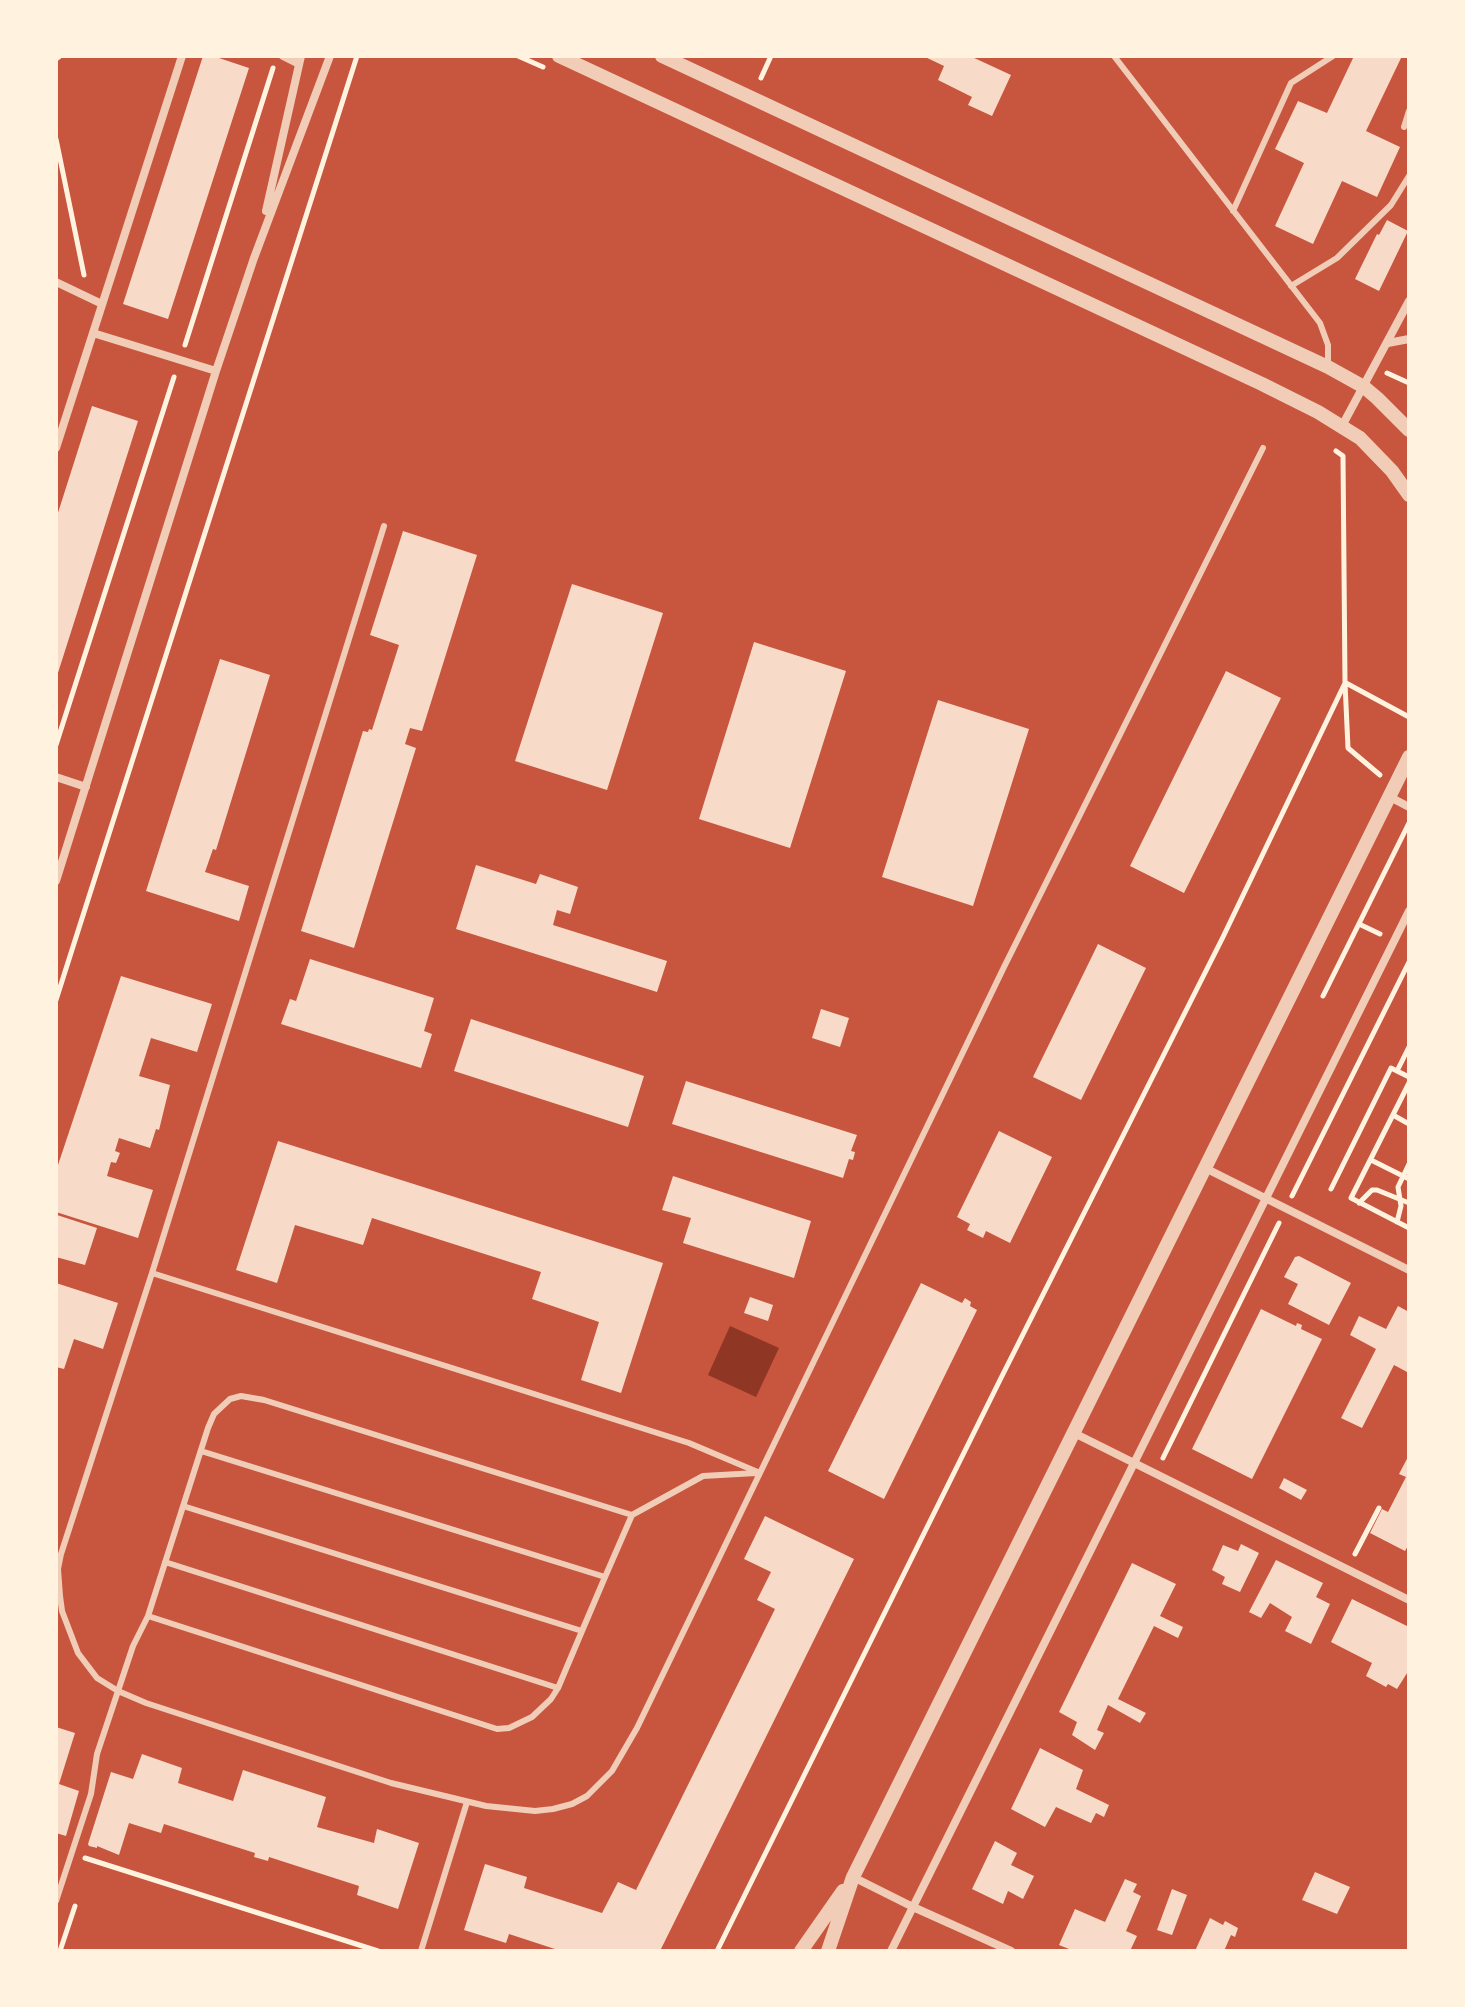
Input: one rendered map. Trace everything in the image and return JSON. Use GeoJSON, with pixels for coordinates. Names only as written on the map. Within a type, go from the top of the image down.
{"type":"FeatureCollection","features":[{"type":"Feature","properties":{"kind":"street"},"geometry":{"type":"LineString","coordinates":[[56,448],[182,56]]}},
{"type":"Feature","properties":{"kind":"street"},"geometry":{"type":"LineString","coordinates":[[254,258],[300,60],[280,56]]}},
{"type":"Feature","properties":{"kind":"street"},"geometry":{"type":"LineString","coordinates":[[56,881],[216,371],[254,258],[330,56]]}},
{"type":"Feature","properties":{"kind":"street"},"geometry":{"type":"LineString","coordinates":[[559,56],[1262,384],[1360,438],[1392,471],[1409,495]]}},
{"type":"Feature","properties":{"kind":"street"},"geometry":{"type":"LineString","coordinates":[[662,56],[1328,367],[1364,387],[1409,430]]}},
{"type":"Feature","properties":{"kind":"street"},"geometry":{"type":"LineString","coordinates":[[56,282],[102,304]]}},
{"type":"Feature","properties":{"kind":"street"},"geometry":{"type":"LineString","coordinates":[[1342,426],[1409,301]]}},
{"type":"Feature","properties":{"kind":"street"},"geometry":{"type":"LineString","coordinates":[[93,333],[216,371]]}},
{"type":"Feature","properties":{"kind":"street"},"geometry":{"type":"LineString","coordinates":[[1388,343],[1409,339]]}},
{"type":"Feature","properties":{"kind":"street"},"geometry":{"type":"LineString","coordinates":[[828,1951],[853,1877],[1409,757]]}},
{"type":"Feature","properties":{"kind":"street"},"geometry":{"type":"LineString","coordinates":[[56,777],[86,787]]}},
{"type":"Feature","properties":{"kind":"street"},"geometry":{"type":"LineString","coordinates":[[1390,797],[1409,807]]}},
{"type":"Feature","properties":{"kind":"street"},"geometry":{"type":"LineString","coordinates":[[891,1951],[1409,911]]}},
{"type":"Feature","properties":{"kind":"street"},"geometry":{"type":"LineString","coordinates":[[1205,1168],[1409,1270]]}},
{"type":"Feature","properties":{"kind":"street"},"geometry":{"type":"LineString","coordinates":[[1074,1433],[1409,1600]]}},
{"type":"Feature","properties":{"kind":"street"},"geometry":{"type":"LineString","coordinates":[[853,1877],[1011,1951]]}},
{"type":"Feature","properties":{"kind":"street"},"geometry":{"type":"LineString","coordinates":[[801,1951],[853,1877]]}},
{"type":"Feature","properties":{"kind":"lane"},"geometry":{"type":"LineString","coordinates":[[1114,56],[1323,331],[1328,345],[1328,367]]}},
{"type":"Feature","properties":{"kind":"lane"},"geometry":{"type":"LineString","coordinates":[[1233,211],[1291,83],[1333,56]]}},
{"type":"Feature","properties":{"kind":"lane"},"geometry":{"type":"LineString","coordinates":[[1404,127],[1409,111]]}},
{"type":"Feature","properties":{"kind":"lane"},"geometry":{"type":"LineString","coordinates":[[1291,286],[1337,258],[1391,205],[1409,176]]}},
{"type":"Feature","properties":{"kind":"lane"},"geometry":{"type":"LineString","coordinates":[[384,526],[152,1273],[61,1554],[58,1569],[62,1611],[78,1653],[97,1678],[146,1703],[391,1783],[467,1802],[520,1811],[553,1809],[587,1796],[612,1771],[637,1728],[1004,967],[1263,448]]}},
{"type":"Feature","properties":{"kind":"lane"},"geometry":{"type":"LineString","coordinates":[[152,1273],[689,1443],[760,1473]]}},
{"type":"Feature","properties":{"kind":"lane"},"geometry":{"type":"LineString","coordinates":[[56,1901],[91,1794],[97,1754],[133,1646],[148,1616],[214,1414],[230,1399],[253,1397],[632,1515]]}},
{"type":"Feature","properties":{"kind":"lane"},"geometry":{"type":"LineString","coordinates":[[201,1451],[605,1577]]}},
{"type":"Feature","properties":{"kind":"lane"},"geometry":{"type":"LineString","coordinates":[[148,1616],[497,1729],[509,1728],[532,1717],[558,1688],[632,1515],[703,1476],[760,1473]]}},
{"type":"Feature","properties":{"kind":"lane"},"geometry":{"type":"LineString","coordinates":[[183,1506],[582,1631]]}},
{"type":"Feature","properties":{"kind":"lane"},"geometry":{"type":"LineString","coordinates":[[165,1562],[558,1688]]}},
{"type":"Feature","properties":{"kind":"lane"},"geometry":{"type":"LineString","coordinates":[[421,1951],[467,1802]]}},
{"type":"Feature","properties":{"kind":"path"},"geometry":{"type":"LineString","coordinates":[[56,742],[280,56]]}},
{"type":"Feature","properties":{"kind":"path"},"geometry":{"type":"LineString","coordinates":[[56,1000],[357,56]]}},
{"type":"Feature","properties":{"kind":"path"},"geometry":{"type":"LineString","coordinates":[[761,78],[771,56]]}},
{"type":"Feature","properties":{"kind":"path"},"geometry":{"type":"LineString","coordinates":[[56,139],[88,297]]}},
{"type":"Feature","properties":{"kind":"path"},"geometry":{"type":"LineString","coordinates":[[1343,456],[1348,748],[1376,773],[1397,783]]}},
{"type":"Feature","properties":{"kind":"path"},"geometry":{"type":"LineString","coordinates":[[1345,683],[1409,717]]}},
{"type":"Feature","properties":{"kind":"path"},"geometry":{"type":"LineString","coordinates":[[717,1951],[1223,937],[1345,683]]}},
{"type":"Feature","properties":{"kind":"path"},"geometry":{"type":"LineString","coordinates":[[1323,996],[1409,823]]}},
{"type":"Feature","properties":{"kind":"path"},"geometry":{"type":"LineString","coordinates":[[1397,1071],[1409,1047]]}},
{"type":"Feature","properties":{"kind":"path"},"geometry":{"type":"LineString","coordinates":[[1331,1189],[1391,1068],[1409,1080],[1351,1198],[1409,1228]]}},
{"type":"Feature","properties":{"kind":"path"},"geometry":{"type":"LineString","coordinates":[[1393,1115],[1409,1124]]}},
{"type":"Feature","properties":{"kind":"path"},"geometry":{"type":"LineString","coordinates":[[1371,1160],[1406,1178]]}},
{"type":"Feature","properties":{"kind":"path"},"geometry":{"type":"LineString","coordinates":[[1397,1222],[1401,1206],[1398,1187],[1406,1178],[1409,1164]]}},
{"type":"Feature","properties":{"kind":"path"},"geometry":{"type":"LineString","coordinates":[[1359,1203],[1372,1190],[1409,1203]]}},
{"type":"Feature","properties":{"kind":"path"},"geometry":{"type":"LineString","coordinates":[[1348,1569],[1379,1508]]}},
{"type":"Feature","properties":{"kind":"path"},"geometry":{"type":"LineString","coordinates":[[80,1856],[378,1951]]}},
{"type":"Feature","properties":{"kind":"shaded area"},"geometry":{"type":"Polygon","coordinates":[[[730,1326],[779,1348],[756,1397],[708,1375],[730,1326]]]}},
{"type":"Feature","properties":{"kind":"building"},"geometry":{"type":"Polygon","coordinates":[[[203,56],[213,56],[249,68],[168,319],[123,304],[203,56]]]}},
{"type":"Feature","properties":{"kind":"building"},"geometry":{"type":"Polygon","coordinates":[[[923,56],[970,56],[1011,75],[992,116],[968,105],[972,97],[938,80],[944,66],[923,56]]]}},
{"type":"Feature","properties":{"kind":"building"},"geometry":{"type":"Polygon","coordinates":[[[1354,56],[1402,56],[1366,131],[1400,147],[1377,197],[1342,181],[1313,244],[1275,226],[1304,163],[1275,149],[1298,101],[1327,113],[1354,56]]]}},
{"type":"Feature","properties":{"kind":"building"},"geometry":{"type":"Polygon","coordinates":[[[1387,220],[1408,231],[1379,291],[1355,279],[1387,220]]]}},
{"type":"Feature","properties":{"kind":"building"},"geometry":{"type":"Polygon","coordinates":[[[92,406],[138,421],[57,676],[56,519],[92,406]]]}},
{"type":"Feature","properties":{"kind":"building"},"geometry":{"type":"Polygon","coordinates":[[[403,531],[477,555],[422,731],[410,728],[405,744],[416,748],[354,948],[301,931],[363,731],[372,730],[399,645],[370,635],[403,531]]]}},
{"type":"Feature","properties":{"kind":"building"},"geometry":{"type":"Polygon","coordinates":[[[572,584],[663,613],[607,790],[515,761],[572,584]]]}},
{"type":"Feature","properties":{"kind":"building"},"geometry":{"type":"Polygon","coordinates":[[[754,642],[846,671],[790,848],[699,819],[754,642]]]}},
{"type":"Feature","properties":{"kind":"building"},"geometry":{"type":"Polygon","coordinates":[[[220,659],[270,675],[216,850],[213,849],[205,872],[249,886],[239,921],[146,891],[220,659]]]}},
{"type":"Feature","properties":{"kind":"building"},"geometry":{"type":"Polygon","coordinates":[[[1226,671],[1281,698],[1184,893],[1130,866],[1226,671]]]}},
{"type":"Feature","properties":{"kind":"building"},"geometry":{"type":"Polygon","coordinates":[[[938,700],[1029,729],[973,906],[882,877],[938,700]]]}},
{"type":"Feature","properties":{"kind":"building"},"geometry":{"type":"Polygon","coordinates":[[[476,865],[536,884],[540,874],[578,887],[570,914],[557,910],[553,925],[667,961],[657,992],[456,929],[476,865]]]}},
{"type":"Feature","properties":{"kind":"building"},"geometry":{"type":"Polygon","coordinates":[[[1098,944],[1146,968],[1081,1100],[1033,1077],[1098,944]]]}},
{"type":"Feature","properties":{"kind":"building"},"geometry":{"type":"Polygon","coordinates":[[[310,959],[434,998],[424,1031],[432,1034],[421,1068],[281,1024],[290,999],[296,1001],[310,959]]]}},
{"type":"Feature","properties":{"kind":"building"},"geometry":{"type":"Polygon","coordinates":[[[121,976],[212,1004],[197,1052],[151,1038],[139,1076],[170,1085],[159,1130],[156,1129],[150,1148],[119,1138],[115,1151],[120,1153],[116,1163],[111,1162],[107,1176],[153,1190],[138,1238],[56,1212],[56,1171],[121,976]]]}},
{"type":"Feature","properties":{"kind":"building"},"geometry":{"type":"Polygon","coordinates":[[[821,1009],[849,1018],[840,1047],[812,1038],[821,1009]]]}},
{"type":"Feature","properties":{"kind":"building"},"geometry":{"type":"Polygon","coordinates":[[[471,1019],[644,1076],[628,1127],[454,1071],[471,1019]]]}},
{"type":"Feature","properties":{"kind":"building"},"geometry":{"type":"Polygon","coordinates":[[[686,1081],[857,1135],[851,1151],[855,1152],[853,1160],[849,1159],[843,1178],[672,1124],[686,1081]]]}},
{"type":"Feature","properties":{"kind":"building"},"geometry":{"type":"Polygon","coordinates":[[[999,1131],[1052,1157],[1010,1243],[986,1231],[983,1238],[967,1230],[970,1224],[957,1217],[999,1131]]]}},
{"type":"Feature","properties":{"kind":"building"},"geometry":{"type":"Polygon","coordinates":[[[278,1141],[663,1263],[621,1393],[581,1380],[599,1322],[532,1299],[541,1272],[372,1218],[363,1245],[295,1225],[277,1283],[236,1270],[278,1141]]]}},
{"type":"Feature","properties":{"kind":"building"},"geometry":{"type":"Polygon","coordinates":[[[673,1176],[811,1221],[794,1278],[683,1243],[691,1218],[662,1210],[673,1176]]]}},
{"type":"Feature","properties":{"kind":"building"},"geometry":{"type":"Polygon","coordinates":[[[57,1215],[97,1228],[85,1265],[56,1257],[57,1215]]]}},
{"type":"Feature","properties":{"kind":"building"},"geometry":{"type":"Polygon","coordinates":[[[1299,1256],[1351,1283],[1329,1325],[1288,1304],[1298,1284],[1284,1277],[1295,1257],[1299,1256]]]}},
{"type":"Feature","properties":{"kind":"building"},"geometry":{"type":"Polygon","coordinates":[[[56,1283],[118,1303],[103,1349],[74,1339],[64,1369],[56,1367],[56,1283]]]}},
{"type":"Feature","properties":{"kind":"building"},"geometry":{"type":"Polygon","coordinates":[[[921,1283],[962,1303],[965,1298],[977,1310],[884,1499],[828,1471],[921,1283]]]}},
{"type":"Feature","properties":{"kind":"building"},"geometry":{"type":"Polygon","coordinates":[[[750,1297],[773,1305],[768,1321],[744,1313],[750,1297]]]}},
{"type":"Feature","properties":{"kind":"building"},"geometry":{"type":"Polygon","coordinates":[[[1398,1306],[1409,1312],[1409,1373],[1394,1365],[1362,1428],[1341,1418],[1376,1349],[1350,1335],[1359,1316],[1386,1329],[1398,1306]]]}},
{"type":"Feature","properties":{"kind":"building"},"geometry":{"type":"Polygon","coordinates":[[[1261,1309],[1296,1326],[1297,1323],[1302,1325],[1301,1329],[1322,1339],[1252,1479],[1192,1449],[1261,1309]]]}},
{"type":"Feature","properties":{"kind":"building"},"geometry":{"type":"Polygon","coordinates":[[[1409,1455],[1409,1544],[1405,1551],[1370,1533],[1382,1509],[1388,1512],[1406,1477],[1399,1474],[1409,1455]]]}},
{"type":"Feature","properties":{"kind":"building"},"geometry":{"type":"Polygon","coordinates":[[[1284,1478],[1307,1490],[1301,1500],[1279,1488],[1284,1478]]]}},
{"type":"Feature","properties":{"kind":"building"},"geometry":{"type":"Polygon","coordinates":[[[765,1516],[854,1559],[660,1951],[561,1951],[509,1934],[506,1943],[464,1930],[485,1864],[527,1877],[524,1888],[602,1913],[618,1882],[636,1890],[775,1609],[757,1600],[771,1572],[744,1559],[765,1516]]]}},
{"type":"Feature","properties":{"kind":"building"},"geometry":{"type":"Polygon","coordinates":[[[1241,1544],[1259,1553],[1240,1592],[1222,1584],[1225,1577],[1212,1570],[1223,1545],[1238,1551],[1241,1544]]]}},
{"type":"Feature","properties":{"kind":"building"},"geometry":{"type":"Polygon","coordinates":[[[1276,1560],[1323,1583],[1316,1597],[1330,1604],[1311,1644],[1285,1631],[1292,1617],[1270,1603],[1261,1618],[1249,1612],[1276,1560]]]}},
{"type":"Feature","properties":{"kind":"building"},"geometry":{"type":"Polygon","coordinates":[[[1132,1563],[1176,1584],[1160,1616],[1183,1627],[1178,1638],[1154,1626],[1118,1699],[1146,1713],[1140,1723],[1108,1705],[1097,1730],[1104,1733],[1095,1750],[1072,1735],[1077,1722],[1059,1712],[1132,1563]]]}},
{"type":"Feature","properties":{"kind":"building"},"geometry":{"type":"Polygon","coordinates":[[[1352,1599],[1409,1627],[1409,1670],[1397,1689],[1388,1684],[1386,1687],[1366,1676],[1372,1663],[1331,1642],[1352,1599]]]}},
{"type":"Feature","properties":{"kind":"building"},"geometry":{"type":"Polygon","coordinates":[[[56,1727],[75,1733],[59,1784],[79,1791],[66,1836],[56,1833],[56,1727]]]}},
{"type":"Feature","properties":{"kind":"building"},"geometry":{"type":"Polygon","coordinates":[[[1040,1748],[1083,1770],[1076,1789],[1109,1805],[1104,1817],[1096,1813],[1091,1823],[1056,1807],[1045,1827],[1011,1809],[1040,1748]]]}},
{"type":"Feature","properties":{"kind":"building"},"geometry":{"type":"Polygon","coordinates":[[[142,1754],[182,1768],[178,1783],[233,1801],[243,1770],[326,1797],[317,1827],[374,1843],[377,1829],[419,1843],[398,1909],[357,1895],[359,1886],[269,1857],[268,1861],[254,1857],[255,1853],[164,1824],[161,1833],[129,1823],[119,1855],[89,1846],[111,1772],[133,1779],[142,1754]]]}},
{"type":"Feature","properties":{"kind":"building"},"geometry":{"type":"Polygon","coordinates":[[[995,1841],[1017,1853],[1011,1865],[1034,1876],[1023,1899],[1008,1891],[1003,1904],[972,1889],[995,1841]]]}},
{"type":"Feature","properties":{"kind":"building"},"geometry":{"type":"Polygon","coordinates":[[[1315,1872],[1350,1887],[1337,1914],[1302,1900],[1315,1872]]]}},
{"type":"Feature","properties":{"kind":"building"},"geometry":{"type":"Polygon","coordinates":[[[1125,1879],[1137,1884],[1133,1892],[1141,1896],[1126,1931],[1137,1936],[1130,1951],[1074,1951],[1059,1945],[1075,1909],[1105,1922],[1125,1879]]]}},
{"type":"Feature","properties":{"kind":"building"},"geometry":{"type":"Polygon","coordinates":[[[1172,1889],[1187,1895],[1172,1935],[1157,1930],[1172,1889]]]}},
{"type":"Feature","properties":{"kind":"building"},"geometry":{"type":"Polygon","coordinates":[[[1210,1918],[1238,1928],[1235,1937],[1231,1935],[1224,1951],[1195,1951],[1210,1918]]]}}]}
